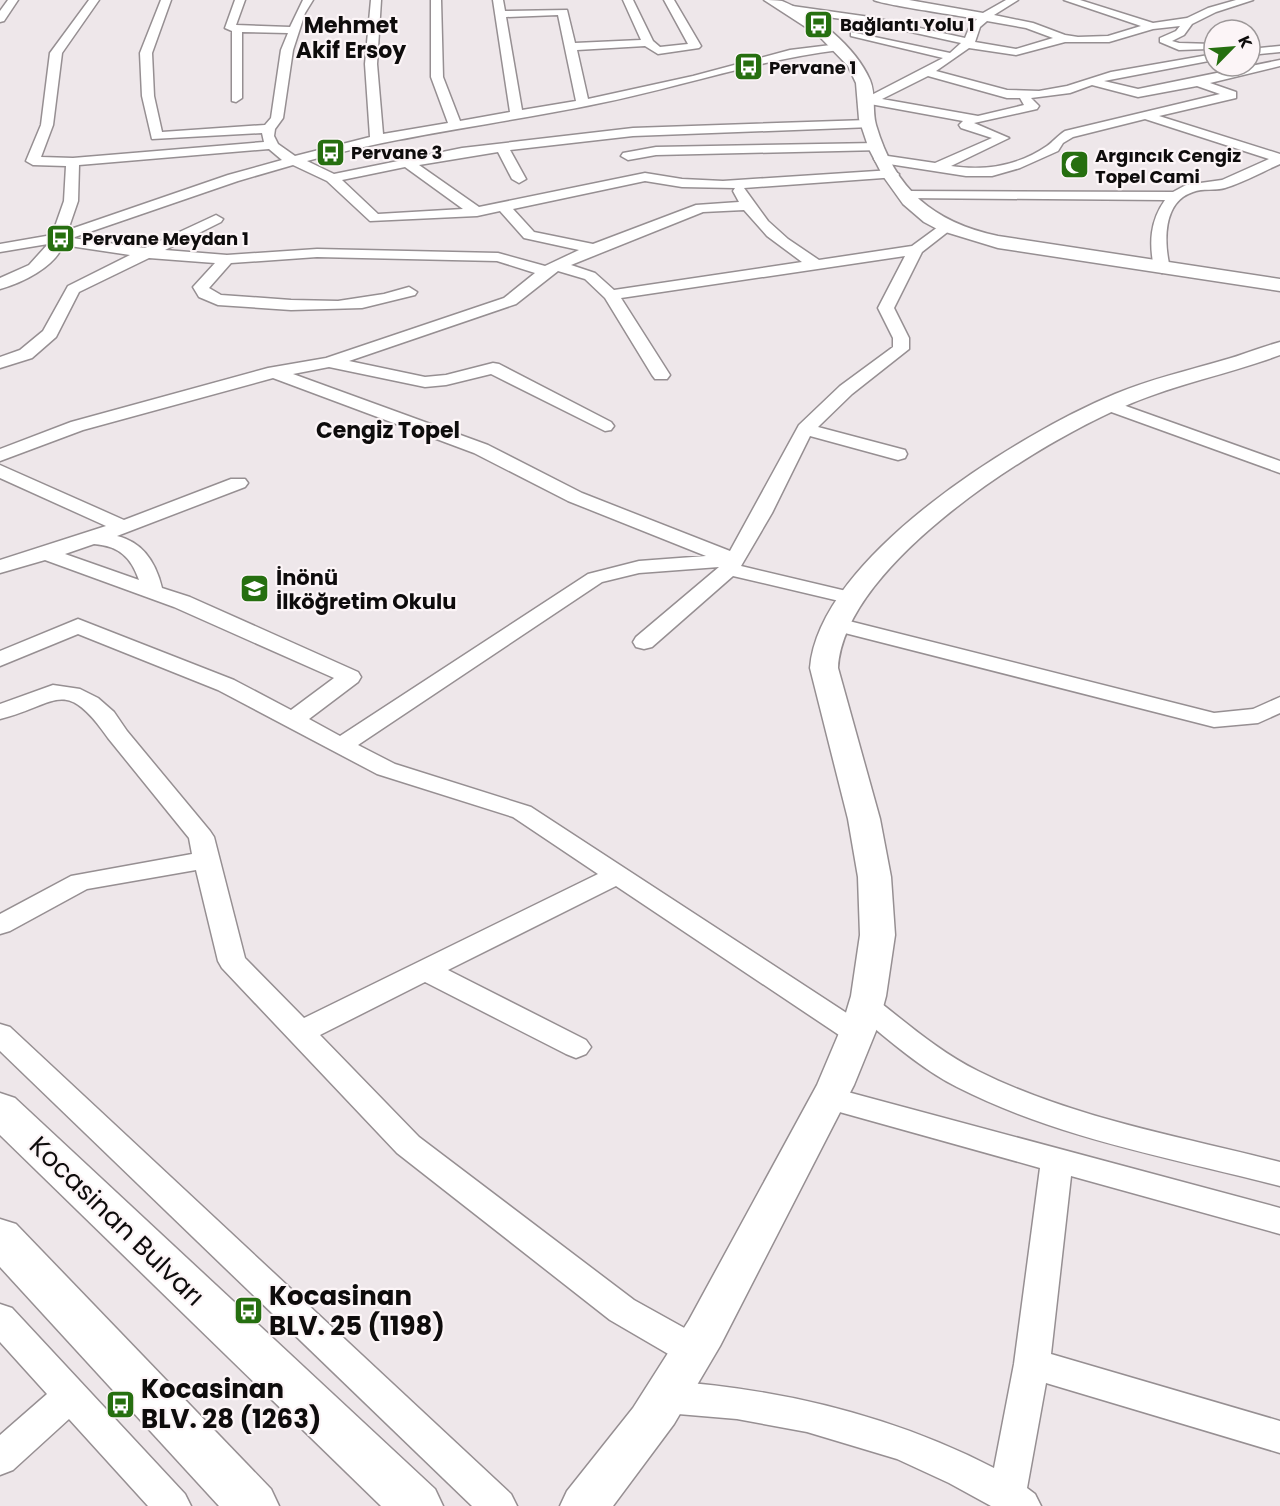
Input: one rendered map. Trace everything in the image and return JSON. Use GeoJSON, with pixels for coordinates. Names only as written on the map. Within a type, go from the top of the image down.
{"type":"FeatureCollection","features":[{"type":"Feature","properties":{"kind":"highway","name":"Kocasinan Bulvarı"},"geometry":{"type":"LineString","coordinates":[[0,1109],[417,1506]]}},
{"type":"Feature","properties":{"kind":"highway"},"geometry":{"type":"LineString","coordinates":[[0,1237],[253,1506]]}},
{"type":"Feature","properties":{"kind":"street"},"geometry":{"type":"LineString","coordinates":[[0,19],[13,0]]}},
{"type":"Feature","properties":{"kind":"street"},"geometry":{"type":"LineString","coordinates":[[94,0],[56,53],[46,125],[33,162],[73,162],[272,145]]}},
{"type":"Feature","properties":{"kind":"street"},"geometry":{"type":"LineString","coordinates":[[166,0],[146,53],[148,96],[158,136],[268,129]]}},
{"type":"Feature","properties":{"kind":"street"},"geometry":{"type":"LineString","coordinates":[[240,0],[230,28],[294,30]]}},
{"type":"Feature","properties":{"kind":"street"},"geometry":{"type":"LineString","coordinates":[[308,0],[287,50],[277,118],[268,129],[268,136],[272,145],[292,160],[332,178],[375,218],[477,212],[645,177],[689,184],[737,185],[892,174]]}},
{"type":"Feature","properties":{"kind":"street"},"geometry":{"type":"LineString","coordinates":[[376,0],[371,64],[377,139]]}},
{"type":"Feature","properties":{"kind":"street"},"geometry":{"type":"LineString","coordinates":[[436,0],[438,78],[455,125]]}},
{"type":"Feature","properties":{"kind":"street"},"geometry":{"type":"LineString","coordinates":[[498,0],[517,115]]}},
{"type":"Feature","properties":{"kind":"street"},"geometry":{"type":"LineString","coordinates":[[628,0],[648,43],[658,51],[695,46],[669,0]]}},
{"type":"Feature","properties":{"kind":"street"},"geometry":{"type":"LineString","coordinates":[[879,0],[898,1],[1029,25],[1066,38]]}},
{"type":"Feature","properties":{"kind":"street"},"geometry":{"type":"LineString","coordinates":[[867,101],[925,72],[950,56],[968,43],[974,28],[985,17],[1013,0]]}},
{"type":"Feature","properties":{"kind":"street"},"geometry":{"type":"LineString","coordinates":[[1069,0],[1152,26]]}},
{"type":"Feature","properties":{"kind":"street"},"geometry":{"type":"LineString","coordinates":[[1202,46],[1184,46],[1164,41],[1180,33],[1191,21],[1212,10],[1248,0]]}},
{"type":"Feature","properties":{"kind":"street"},"geometry":{"type":"LineString","coordinates":[[0,248],[58,238],[194,190],[292,160],[377,139],[583,103],[675,84],[790,53],[836,45],[855,34],[870,20],[898,1]]}},
{"type":"Feature","properties":{"kind":"street"},"geometry":{"type":"LineString","coordinates":[[777,4],[870,20],[1016,52],[1066,38],[1109,39],[1152,26],[1191,21]]}},
{"type":"Feature","properties":{"kind":"street"},"geometry":{"type":"LineString","coordinates":[[777,4],[817,28],[836,45],[864,81],[868,124],[879,153],[906,195],[921,212],[947,227],[998,242],[1280,285]]}},
{"type":"Feature","properties":{"kind":"street"},"geometry":{"type":"LineString","coordinates":[[500,14],[563,12],[583,103]]}},
{"type":"Feature","properties":{"kind":"street"},"geometry":{"type":"LineString","coordinates":[[236,98],[237,30]]}},
{"type":"Feature","properties":{"kind":"street"},"geometry":{"type":"LineString","coordinates":[[855,34],[950,56]]}},
{"type":"Feature","properties":{"kind":"street"},"geometry":{"type":"LineString","coordinates":[[571,47],[648,43]]}},
{"type":"Feature","properties":{"kind":"street"},"geometry":{"type":"LineString","coordinates":[[1262,47],[1280,49]]}},
{"type":"Feature","properties":{"kind":"street"},"geometry":{"type":"LineString","coordinates":[[1262,51],[1280,49]]}},
{"type":"Feature","properties":{"kind":"street"},"geometry":{"type":"LineString","coordinates":[[925,72],[1000,92],[1023,96],[1046,95],[1157,66],[1202,59]]}},
{"type":"Feature","properties":{"kind":"street"},"geometry":{"type":"LineString","coordinates":[[1090,82],[1138,93],[1201,82],[1280,63]]}},
{"type":"Feature","properties":{"kind":"street"},"geometry":{"type":"LineString","coordinates":[[628,156],[656,151],[879,153],[968,171],[993,172],[1053,148],[1058,140],[1069,134],[1232,95],[1157,66]]}},
{"type":"Feature","properties":{"kind":"street"},"geometry":{"type":"LineString","coordinates":[[939,166],[1003,138],[965,124],[1031,108],[1033,105],[1023,96]]}},
{"type":"Feature","properties":{"kind":"street"},"geometry":{"type":"LineString","coordinates":[[867,101],[978,120]]}},
{"type":"Feature","properties":{"kind":"street"},"geometry":{"type":"LineString","coordinates":[[1147,116],[1280,158]]}},
{"type":"Feature","properties":{"kind":"street"},"geometry":{"type":"LineString","coordinates":[[332,178],[462,152],[633,132],[868,124]]}},
{"type":"Feature","properties":{"kind":"street"},"geometry":{"type":"LineString","coordinates":[[436,129],[462,152]]}},
{"type":"Feature","properties":{"kind":"street"},"geometry":{"type":"LineString","coordinates":[[1248,149],[1269,142]]}},
{"type":"Feature","properties":{"kind":"street"},"geometry":{"type":"LineString","coordinates":[[503,149],[519,179]]}},
{"type":"Feature","properties":{"kind":"street"},"geometry":{"type":"LineString","coordinates":[[1162,268],[1158,234],[1164,214],[1177,195],[1188,188],[1221,184],[1280,158]]}},
{"type":"Feature","properties":{"kind":"street"},"geometry":{"type":"LineString","coordinates":[[0,284],[24,274],[43,261],[54,249],[71,201],[73,162]]}},
{"type":"Feature","properties":{"kind":"street"},"geometry":{"type":"LineString","coordinates":[[408,163],[477,212]]}},
{"type":"Feature","properties":{"kind":"street"},"geometry":{"type":"LineString","coordinates":[[737,185],[746,206],[770,231],[817,265]]}},
{"type":"Feature","properties":{"kind":"street"},"geometry":{"type":"LineString","coordinates":[[906,195],[1177,195]]}},
{"type":"Feature","properties":{"kind":"street"},"geometry":{"type":"LineString","coordinates":[[0,454],[77,426],[274,372],[329,362],[510,301],[551,268],[701,208],[746,206]]}},
{"type":"Feature","properties":{"kind":"street"},"geometry":{"type":"LineString","coordinates":[[504,207],[529,236],[594,249]]}},
{"type":"Feature","properties":{"kind":"street"},"geometry":{"type":"LineString","coordinates":[[0,363],[26,354],[50,334],[73,289],[216,219]]}},
{"type":"Feature","properties":{"kind":"street"},"geometry":{"type":"LineString","coordinates":[[644,642],[732,565],[762,513],[805,429],[846,390],[901,349],[901,338],[886,308],[916,250],[947,227]]}},
{"type":"Feature","properties":{"kind":"street"},"geometry":{"type":"LineString","coordinates":[[58,238],[72,243],[147,253],[227,259],[317,253],[498,257],[590,276],[611,295],[661,375]]}},
{"type":"Feature","properties":{"kind":"street"},"geometry":{"type":"LineString","coordinates":[[611,295],[916,250]]}},
{"type":"Feature","properties":{"kind":"street"},"geometry":{"type":"LineString","coordinates":[[227,259],[201,288],[205,294],[219,300],[330,307],[371,303],[409,292]]}},
{"type":"Feature","properties":{"kind":"street"},"geometry":{"type":"LineString","coordinates":[[584,1506],[623,1459],[666,1397],[694,1351],[842,1074],[862,1020],[875,963],[878,902],[867,831],[824,667],[844,611],[883,558],[939,509],[1024,449],[1109,405],[1167,383],[1246,361],[1280,348]]}},
{"type":"Feature","properties":{"kind":"street"},"geometry":{"type":"LineString","coordinates":[[329,362],[415,381],[446,380],[493,368],[605,426]]}},
{"type":"Feature","properties":{"kind":"street"},"geometry":{"type":"LineString","coordinates":[[274,372],[481,449],[575,497],[844,611],[1214,720],[1251,717],[1270,711],[1280,704]]}},
{"type":"Feature","properties":{"kind":"street"},"geometry":{"type":"LineString","coordinates":[[1109,405],[1280,467]]}},
{"type":"Feature","properties":{"kind":"street"},"geometry":{"type":"LineString","coordinates":[[805,429],[898,454]]}},
{"type":"Feature","properties":{"kind":"street"},"geometry":{"type":"LineString","coordinates":[[0,471],[124,527]]}},
{"type":"Feature","properties":{"kind":"street"},"geometry":{"type":"LineString","coordinates":[[0,567],[47,554],[124,527],[238,483]]}},
{"type":"Feature","properties":{"kind":"street"},"geometry":{"type":"LineString","coordinates":[[92,538],[118,542],[131,548],[144,566],[153,592]]}},
{"type":"Feature","properties":{"kind":"street"},"geometry":{"type":"LineString","coordinates":[[47,554],[182,602],[350,677],[294,719]]}},
{"type":"Feature","properties":{"kind":"street"},"geometry":{"type":"LineString","coordinates":[[342,745],[595,578],[648,566],[732,565]]}},
{"type":"Feature","properties":{"kind":"street"},"geometry":{"type":"LineString","coordinates":[[0,659],[78,626],[226,685],[386,769],[522,812],[617,875],[862,1020],[922,1051],[965,1078],[1007,1098],[1079,1123],[1280,1174]]}},
{"type":"Feature","properties":{"kind":"street"},"geometry":{"type":"LineString","coordinates":[[0,712],[55,691],[71,695],[96,707],[105,715],[116,733],[201,837],[232,961],[408,1146],[622,1310],[694,1351]]}},
{"type":"Feature","properties":{"kind":"street"},"geometry":{"type":"LineString","coordinates":[[0,925],[81,882],[207,860]]}},
{"type":"Feature","properties":{"kind":"street"},"geometry":{"type":"LineString","coordinates":[[300,1032],[617,875]]}},
{"type":"Feature","properties":{"kind":"street"},"geometry":{"type":"LineString","coordinates":[[425,970],[576,1047]]}},
{"type":"Feature","properties":{"kind":"street"},"geometry":{"type":"LineString","coordinates":[[0,1034],[498,1506]]}},
{"type":"Feature","properties":{"kind":"street"},"geometry":{"type":"LineString","coordinates":[[829,1098],[1280,1221]]}},
{"type":"Feature","properties":{"kind":"street"},"geometry":{"type":"LineString","coordinates":[[666,1397],[719,1400],[772,1407],[826,1419],[921,1452],[1014,1500],[1057,1161]]}},
{"type":"Feature","properties":{"kind":"street"},"geometry":{"type":"LineString","coordinates":[[0,1318],[172,1506]]}},
{"type":"Feature","properties":{"kind":"street"},"geometry":{"type":"LineString","coordinates":[[1032,1364],[1280,1437]]}},
{"type":"Feature","properties":{"kind":"street"},"geometry":{"type":"LineString","coordinates":[[0,1458],[70,1396]]}},
{"type":"Feature","properties":{"kind":"place","name":"Bağlantı Yolu 1"},"geometry":{"type":"Point","coordinates":[819,24]}},
{"type":"Feature","properties":{"kind":"place","name":"Pervane 1"},"geometry":{"type":"Point","coordinates":[748,67]}},
{"type":"Feature","properties":{"kind":"place","name":"Pervane 3"},"geometry":{"type":"Point","coordinates":[330,152]}},
{"type":"Feature","properties":{"kind":"place","name":"Argıncık Cengiz Topel Cami"},"geometry":{"type":"Point","coordinates":[1074,165]}},
{"type":"Feature","properties":{"kind":"place","name":"Pervane Meydan 1"},"geometry":{"type":"Point","coordinates":[61,238]}},
{"type":"Feature","properties":{"kind":"place","name":"İnönü İlköğretim Okulu"},"geometry":{"type":"Point","coordinates":[255,589]}},
{"type":"Feature","properties":{"kind":"place","name":"Kocasinan BLV. 25 (1198)"},"geometry":{"type":"Point","coordinates":[248,1311]}},
{"type":"Feature","properties":{"kind":"place","name":"Kocasinan BLV. 28 (1263)"},"geometry":{"type":"Point","coordinates":[120,1404]}},
{"type":"Feature","properties":{"kind":"district","name":"Mehmet Akif Ersoy"},"geometry":{"type":"Point","coordinates":[351,38]}},
{"type":"Feature","properties":{"kind":"district","name":"Cengiz Topel"},"geometry":{"type":"Point","coordinates":[388,430]}}]}
